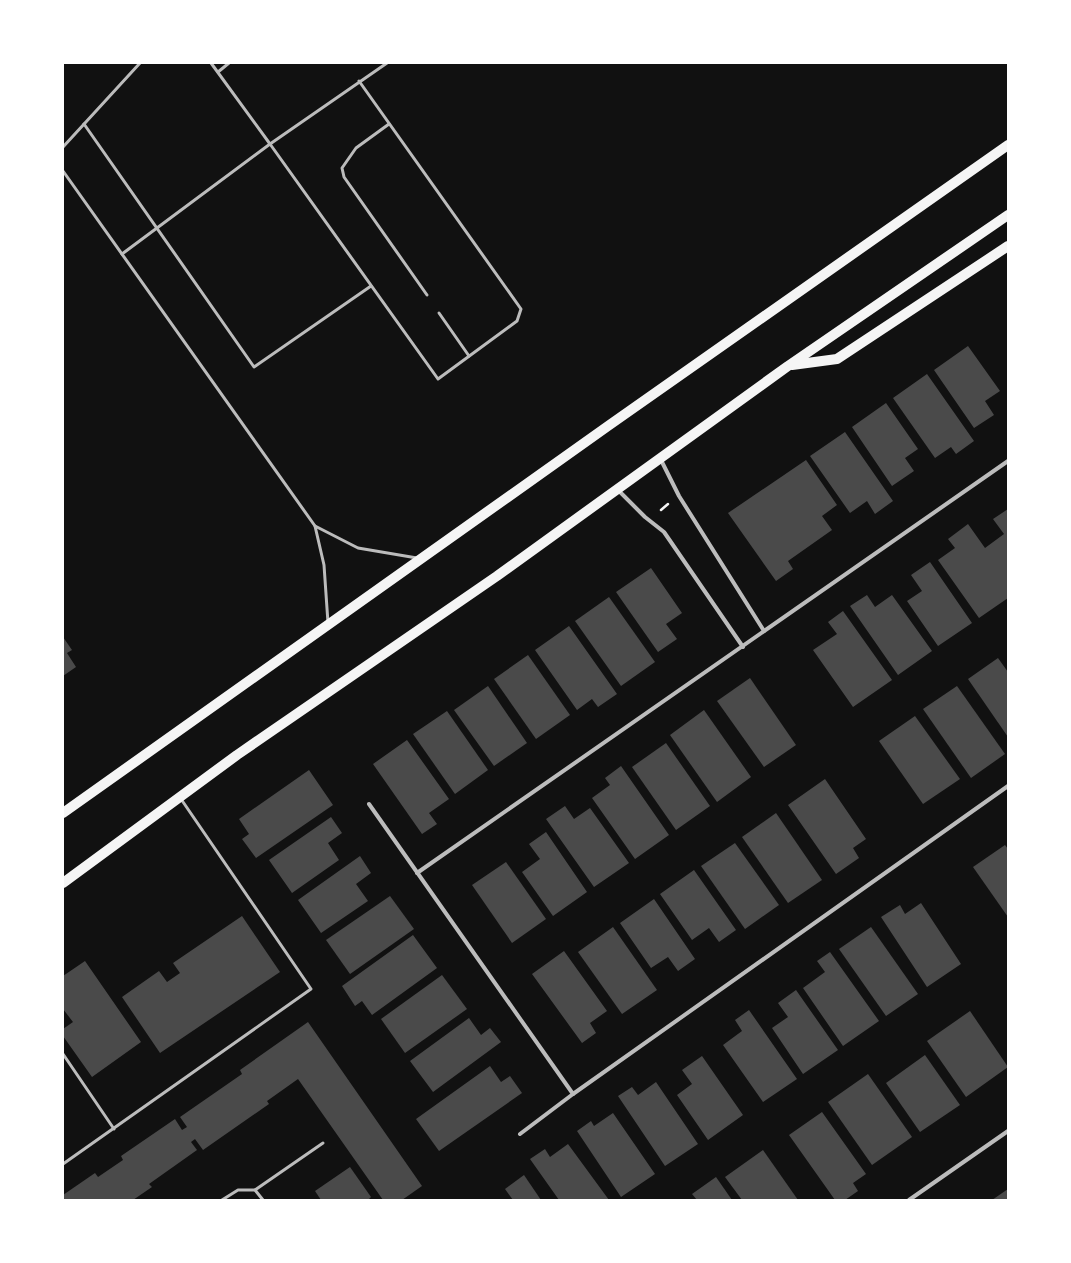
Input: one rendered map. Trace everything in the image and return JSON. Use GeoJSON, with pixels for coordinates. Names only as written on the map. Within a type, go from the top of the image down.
{"type":"FeatureCollection","features":[{"type":"Feature","properties":{"kind":"main road"},"geometry":{"type":"LineString","coordinates":[[63,813],[1008,145]]}},
{"type":"Feature","properties":{"kind":"main road"},"geometry":{"type":"LineString","coordinates":[[63,883],[180,798],[236,755],[496,576],[659,457],[788,366],[1008,215]]}},
{"type":"Feature","properties":{"kind":"main road"},"geometry":{"type":"LineString","coordinates":[[788,366],[837,358],[1008,246]]}},
{"type":"Feature","properties":{"kind":"street"},"geometry":{"type":"LineString","coordinates":[[659,457],[679,496],[764,631]]}},
{"type":"Feature","properties":{"kind":"street"},"geometry":{"type":"LineString","coordinates":[[417,873],[1008,461]]}},
{"type":"Feature","properties":{"kind":"street"},"geometry":{"type":"LineString","coordinates":[[617,488],[645,517],[664,532],[743,647]]}},
{"type":"Feature","properties":{"kind":"street"},"geometry":{"type":"LineString","coordinates":[[520,1134],[573,1094],[1008,786]]}},
{"type":"Feature","properties":{"kind":"street"},"geometry":{"type":"LineString","coordinates":[[369,804],[573,1094]]}},
{"type":"Feature","properties":{"kind":"street"},"geometry":{"type":"LineString","coordinates":[[909,1200],[1008,1131]]}},
{"type":"Feature","properties":{"kind":"lane"},"geometry":{"type":"LineString","coordinates":[[63,147],[140,63]]}},
{"type":"Feature","properties":{"kind":"lane"},"geometry":{"type":"LineString","coordinates":[[211,63],[438,379],[517,321],[521,310],[359,81]]}},
{"type":"Feature","properties":{"kind":"lane"},"geometry":{"type":"LineString","coordinates":[[218,72],[229,63]]}},
{"type":"Feature","properties":{"kind":"lane"},"geometry":{"type":"LineString","coordinates":[[122,254],[270,144],[387,63]]}},
{"type":"Feature","properties":{"kind":"lane"},"geometry":{"type":"LineString","coordinates":[[84,124],[254,367],[371,286]]}},
{"type":"Feature","properties":{"kind":"lane"},"geometry":{"type":"LineString","coordinates":[[389,124],[356,148],[342,168],[344,177],[427,295]]}},
{"type":"Feature","properties":{"kind":"lane"},"geometry":{"type":"LineString","coordinates":[[63,171],[314,526],[324,565],[328,625]]}},
{"type":"Feature","properties":{"kind":"lane"},"geometry":{"type":"LineString","coordinates":[[439,313],[469,356]]}},
{"type":"Feature","properties":{"kind":"lane"},"geometry":{"type":"LineString","coordinates":[[314,526],[358,548],[421,559]]}},
{"type":"Feature","properties":{"kind":"lane"},"geometry":{"type":"LineString","coordinates":[[63,1164],[114,1130],[312,989],[180,798]]}},
{"type":"Feature","properties":{"kind":"lane"},"geometry":{"type":"LineString","coordinates":[[63,1054],[114,1130]]}},
{"type":"Feature","properties":{"kind":"lane"},"geometry":{"type":"LineString","coordinates":[[222,1200],[238,1190],[255,1190],[323,1143]]}},
{"type":"Feature","properties":{"kind":"lane"},"geometry":{"type":"LineString","coordinates":[[255,1190],[263,1200]]}},
{"type":"Feature","properties":{"kind":"path"},"geometry":{"type":"LineString","coordinates":[[661,510],[670,503]]}},
{"type":"Feature","properties":{"kind":"building"},"geometry":{"type":"Polygon","coordinates":[[[968,346],[1000,391],[985,401],[994,415],[974,428],[934,370],[968,346]]]}},
{"type":"Feature","properties":{"kind":"building"},"geometry":{"type":"Polygon","coordinates":[[[927,374],[974,441],[956,454],[951,447],[935,458],[893,398],[927,374]]]}},
{"type":"Feature","properties":{"kind":"building"},"geometry":{"type":"Polygon","coordinates":[[[886,403],[918,449],[905,458],[914,471],[892,486],[852,427],[886,403]]]}},
{"type":"Feature","properties":{"kind":"building"},"geometry":{"type":"Polygon","coordinates":[[[845,432],[893,501],[875,514],[867,501],[850,513],[810,456],[845,432]]]}},
{"type":"Feature","properties":{"kind":"building"},"geometry":{"type":"Polygon","coordinates":[[[806,460],[837,505],[822,516],[832,530],[788,561],[793,569],[776,581],[728,513],[806,460]]]}},
{"type":"Feature","properties":{"kind":"building"},"geometry":{"type":"Polygon","coordinates":[[[1008,509],[1008,598],[979,618],[938,560],[955,548],[948,539],[968,524],[985,548],[1004,534],[993,519],[1008,509]]]}},
{"type":"Feature","properties":{"kind":"building"},"geometry":{"type":"Polygon","coordinates":[[[930,562],[972,623],[938,646],[907,601],[922,591],[911,575],[930,562]]]}},
{"type":"Feature","properties":{"kind":"building"},"geometry":{"type":"Polygon","coordinates":[[[651,568],[682,613],[666,624],[677,639],[658,652],[616,592],[651,568]]]}},
{"type":"Feature","properties":{"kind":"building"},"geometry":{"type":"Polygon","coordinates":[[[867,595],[875,607],[892,595],[932,651],[898,675],[850,606],[867,595]]]}},
{"type":"Feature","properties":{"kind":"building"},"geometry":{"type":"Polygon","coordinates":[[[609,597],[655,662],[621,686],[575,621],[609,597]]]}},
{"type":"Feature","properties":{"kind":"building"},"geometry":{"type":"Polygon","coordinates":[[[843,611],[892,680],[853,707],[813,650],[837,634],[828,622],[843,611]]]}},
{"type":"Feature","properties":{"kind":"building"},"geometry":{"type":"Polygon","coordinates":[[[569,626],[617,694],[598,707],[592,699],[577,710],[535,650],[569,626]]]}},
{"type":"Feature","properties":{"kind":"building"},"geometry":{"type":"Polygon","coordinates":[[[63,637],[72,650],[67,653],[76,667],[63,676],[63,637]]]}},
{"type":"Feature","properties":{"kind":"building"},"geometry":{"type":"Polygon","coordinates":[[[528,655],[570,715],[536,739],[494,679],[528,655]]]}},
{"type":"Feature","properties":{"kind":"building"},"geometry":{"type":"Polygon","coordinates":[[[998,658],[1008,672],[1008,737],[968,679],[998,658]]]}},
{"type":"Feature","properties":{"kind":"building"},"geometry":{"type":"Polygon","coordinates":[[[750,678],[796,745],[764,767],[717,701],[750,678]]]}},
{"type":"Feature","properties":{"kind":"building"},"geometry":{"type":"Polygon","coordinates":[[[488,686],[527,743],[494,766],[454,710],[488,686]]]}},
{"type":"Feature","properties":{"kind":"building"},"geometry":{"type":"Polygon","coordinates":[[[957,686],[1005,754],[971,778],[923,709],[957,686]]]}},
{"type":"Feature","properties":{"kind":"building"},"geometry":{"type":"Polygon","coordinates":[[[704,710],[751,777],[717,802],[670,735],[704,710]]]}},
{"type":"Feature","properties":{"kind":"building"},"geometry":{"type":"Polygon","coordinates":[[[447,711],[488,770],[455,794],[413,734],[447,711]]]}},
{"type":"Feature","properties":{"kind":"building"},"geometry":{"type":"Polygon","coordinates":[[[915,716],[960,779],[923,804],[879,741],[915,716]]]}},
{"type":"Feature","properties":{"kind":"building"},"geometry":{"type":"Polygon","coordinates":[[[407,740],[449,799],[429,813],[437,824],[422,834],[373,764],[407,740]]]}},
{"type":"Feature","properties":{"kind":"building"},"geometry":{"type":"Polygon","coordinates":[[[666,743],[710,806],[676,830],[632,767],[666,743]]]}},
{"type":"Feature","properties":{"kind":"building"},"geometry":{"type":"Polygon","coordinates":[[[621,766],[669,835],[635,859],[592,798],[610,785],[605,778],[621,766]]]}},
{"type":"Feature","properties":{"kind":"building"},"geometry":{"type":"Polygon","coordinates":[[[309,770],[333,805],[256,858],[242,839],[249,834],[239,819],[309,770]]]}},
{"type":"Feature","properties":{"kind":"building"},"geometry":{"type":"Polygon","coordinates":[[[825,779],[866,839],[853,848],[859,858],[836,874],[788,805],[825,779]]]}},
{"type":"Feature","properties":{"kind":"building"},"geometry":{"type":"Polygon","coordinates":[[[565,806],[574,819],[590,808],[629,863],[594,887],[546,819],[565,806]]]}},
{"type":"Feature","properties":{"kind":"building"},"geometry":{"type":"Polygon","coordinates":[[[776,813],[822,880],[788,903],[742,837],[776,813]]]}},
{"type":"Feature","properties":{"kind":"building"},"geometry":{"type":"Polygon","coordinates":[[[331,817],[342,833],[328,843],[339,860],[292,893],[269,860],[331,817]]]}},
{"type":"Feature","properties":{"kind":"building"},"geometry":{"type":"Polygon","coordinates":[[[546,832],[587,892],[553,916],[522,872],[540,859],[529,844],[546,832]]]}},
{"type":"Feature","properties":{"kind":"building"},"geometry":{"type":"Polygon","coordinates":[[[735,843],[779,905],[745,929],[701,866],[735,843]]]}},
{"type":"Feature","properties":{"kind":"building"},"geometry":{"type":"Polygon","coordinates":[[[1005,845],[1008,849],[1008,917],[973,867],[1005,845]]]}},
{"type":"Feature","properties":{"kind":"building"},"geometry":{"type":"Polygon","coordinates":[[[360,856],[371,873],[356,884],[368,901],[321,933],[298,900],[360,856]]]}},
{"type":"Feature","properties":{"kind":"building"},"geometry":{"type":"Polygon","coordinates":[[[506,862],[546,919],[512,943],[472,885],[506,862]]]}},
{"type":"Feature","properties":{"kind":"building"},"geometry":{"type":"Polygon","coordinates":[[[694,870],[736,930],[719,942],[709,928],[692,940],[660,894],[694,870]]]}},
{"type":"Feature","properties":{"kind":"building"},"geometry":{"type":"Polygon","coordinates":[[[390,896],[414,929],[350,974],[326,940],[390,896]]]}},
{"type":"Feature","properties":{"kind":"building"},"geometry":{"type":"Polygon","coordinates":[[[654,899],[695,959],[678,971],[668,957],[651,968],[620,923],[654,899]]]}},
{"type":"Feature","properties":{"kind":"building"},"geometry":{"type":"Polygon","coordinates":[[[921,903],[961,964],[927,987],[881,917],[900,905],[905,914],[921,903]]]}},
{"type":"Feature","properties":{"kind":"building"},"geometry":{"type":"Polygon","coordinates":[[[242,916],[280,972],[160,1053],[122,997],[159,971],[167,982],[180,973],[173,963],[242,916]]]}},
{"type":"Feature","properties":{"kind":"building"},"geometry":{"type":"Polygon","coordinates":[[[613,927],[657,990],[622,1014],[578,952],[613,927]]]}},
{"type":"Feature","properties":{"kind":"building"},"geometry":{"type":"Polygon","coordinates":[[[871,927],[918,994],[886,1016],[839,949],[871,927]]]}},
{"type":"Feature","properties":{"kind":"building"},"geometry":{"type":"Polygon","coordinates":[[[413,935],[437,968],[372,1015],[362,1001],[355,1006],[342,986],[413,935]]]}},
{"type":"Feature","properties":{"kind":"building"},"geometry":{"type":"Polygon","coordinates":[[[564,951],[607,1011],[590,1023],[596,1033],[582,1043],[532,974],[564,951]]]}},
{"type":"Feature","properties":{"kind":"building"},"geometry":{"type":"Polygon","coordinates":[[[830,952],[879,1021],[843,1046],[803,988],[825,972],[817,961],[830,952]]]}},
{"type":"Feature","properties":{"kind":"building"},"geometry":{"type":"Polygon","coordinates":[[[85,961],[141,1042],[92,1077],[63,1036],[63,1029],[73,1022],[63,1009],[63,976],[85,961]]]}},
{"type":"Feature","properties":{"kind":"building"},"geometry":{"type":"Polygon","coordinates":[[[442,975],[467,1009],[405,1053],[381,1019],[442,975]]]}},
{"type":"Feature","properties":{"kind":"building"},"geometry":{"type":"Polygon","coordinates":[[[796,990],[838,1050],[803,1074],[772,1028],[788,1017],[778,1003],[796,990]]]}},
{"type":"Feature","properties":{"kind":"building"},"geometry":{"type":"Polygon","coordinates":[[[749,1010],[797,1079],[763,1102],[723,1045],[742,1031],[735,1020],[749,1010]]]}},
{"type":"Feature","properties":{"kind":"building"},"geometry":{"type":"Polygon","coordinates":[[[970,1011],[1008,1067],[966,1097],[927,1041],[970,1011]]]}},
{"type":"Feature","properties":{"kind":"building"},"geometry":{"type":"Polygon","coordinates":[[[469,1018],[481,1035],[490,1028],[501,1042],[433,1092],[410,1061],[469,1018]]]}},
{"type":"Feature","properties":{"kind":"building"},"geometry":{"type":"Polygon","coordinates":[[[308,1022],[422,1186],[402,1200],[383,1200],[298,1079],[267,1101],[269,1104],[203,1150],[195,1139],[191,1142],[197,1150],[149,1184],[152,1187],[133,1200],[63,1200],[63,1195],[95,1173],[98,1177],[123,1160],[121,1156],[175,1119],[182,1130],[187,1127],[180,1117],[242,1074],[240,1070],[308,1022]]]}},
{"type":"Feature","properties":{"kind":"building"},"geometry":{"type":"Polygon","coordinates":[[[925,1055],[960,1105],[920,1132],[886,1083],[925,1055]]]}},
{"type":"Feature","properties":{"kind":"building"},"geometry":{"type":"Polygon","coordinates":[[[702,1056],[743,1115],[708,1140],[677,1095],[692,1084],[682,1070],[702,1056]]]}},
{"type":"Feature","properties":{"kind":"building"},"geometry":{"type":"Polygon","coordinates":[[[490,1066],[501,1082],[510,1076],[522,1093],[439,1151],[416,1119],[490,1066]]]}},
{"type":"Feature","properties":{"kind":"building"},"geometry":{"type":"Polygon","coordinates":[[[868,1074],[912,1137],[872,1165],[828,1102],[868,1074]]]}},
{"type":"Feature","properties":{"kind":"building"},"geometry":{"type":"Polygon","coordinates":[[[656,1082],[698,1144],[665,1166],[618,1096],[632,1087],[638,1095],[656,1082]]]}},
{"type":"Feature","properties":{"kind":"building"},"geometry":{"type":"Polygon","coordinates":[[[822,1112],[866,1174],[853,1183],[858,1191],[845,1200],[835,1200],[789,1135],[822,1112]]]}},
{"type":"Feature","properties":{"kind":"building"},"geometry":{"type":"Polygon","coordinates":[[[613,1113],[655,1174],[621,1197],[577,1131],[591,1121],[594,1126],[613,1113]]]}},
{"type":"Feature","properties":{"kind":"building"},"geometry":{"type":"Polygon","coordinates":[[[568,1144],[609,1200],[559,1200],[530,1159],[545,1149],[550,1157],[568,1144]]]}},
{"type":"Feature","properties":{"kind":"building"},"geometry":{"type":"Polygon","coordinates":[[[763,1150],[798,1200],[742,1200],[725,1177],[763,1150]]]}},
{"type":"Feature","properties":{"kind":"building"},"geometry":{"type":"Polygon","coordinates":[[[350,1167],[371,1197],[368,1200],[321,1200],[315,1191],[350,1167]]]}},
{"type":"Feature","properties":{"kind":"building"},"geometry":{"type":"Polygon","coordinates":[[[524,1175],[541,1200],[513,1200],[505,1189],[524,1175]]]}},
{"type":"Feature","properties":{"kind":"building"},"geometry":{"type":"Polygon","coordinates":[[[716,1177],[732,1200],[697,1200],[692,1194],[716,1177]]]}},
{"type":"Feature","properties":{"kind":"building"},"geometry":{"type":"Polygon","coordinates":[[[1008,1189],[1008,1200],[992,1200],[1008,1189]]]}}]}
